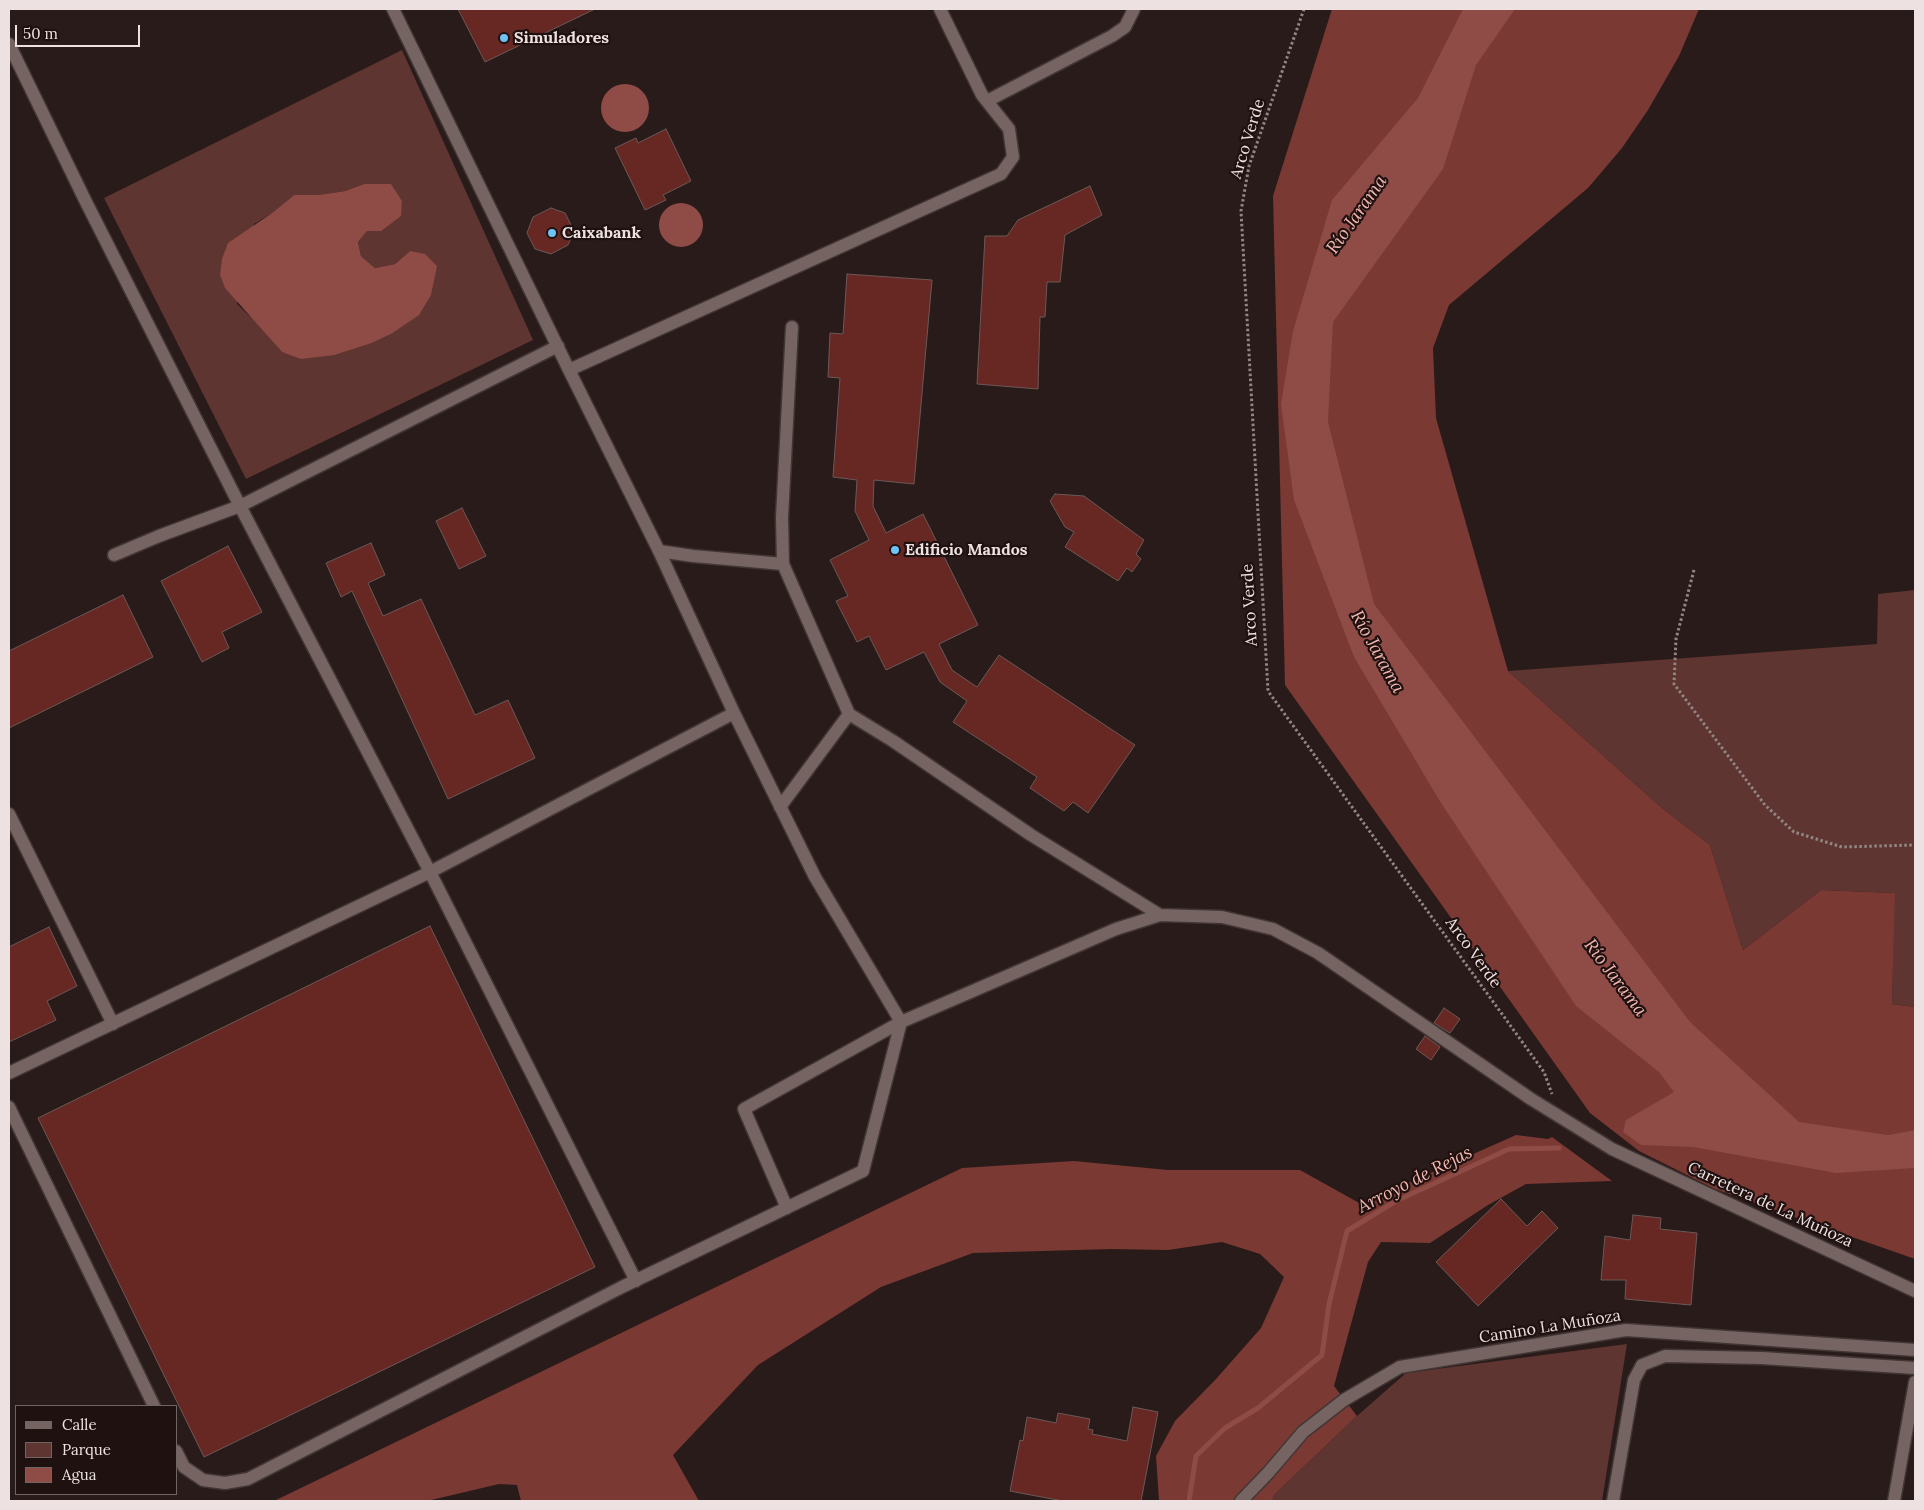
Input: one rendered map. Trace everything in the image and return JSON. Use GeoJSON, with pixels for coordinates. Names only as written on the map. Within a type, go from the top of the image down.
{"type":"FeatureCollection","features":[{"type":"Feature","properties":{"kind":"lane"},"geometry":{"type":"LineString","coordinates":[[178,1455],[184,1467],[203,1480],[225,1484],[248,1480],[636,1281],[863,1171],[901,1022],[815,877],[734,713],[659,550],[393,9]]}},
{"type":"Feature","properties":{"kind":"lane"},"geometry":{"type":"LineString","coordinates":[[569,370],[1001,174],[1013,156],[1009,130],[982,95],[940,9]]}},
{"type":"Feature","properties":{"kind":"lane"},"geometry":{"type":"LineString","coordinates":[[987,101],[1112,36],[1125,27],[1134,9]]}},
{"type":"Feature","properties":{"kind":"lane"},"geometry":{"type":"LineString","coordinates":[[9,44],[86,202],[240,506],[430,872],[636,1281]]}},
{"type":"Feature","properties":{"kind":"lane"},"geometry":{"type":"LineString","coordinates":[[792,326],[782,518],[782,564],[848,714],[893,741],[1031,835],[1160,915]]}},
{"type":"Feature","properties":{"kind":"lane"},"geometry":{"type":"LineString","coordinates":[[114,556],[159,536],[240,506],[558,346]]}},
{"type":"Feature","properties":{"kind":"lane"},"geometry":{"type":"LineString","coordinates":[[659,550],[693,556],[782,564]]}},
{"type":"Feature","properties":{"kind":"lane"},"geometry":{"type":"LineString","coordinates":[[9,1073],[430,872],[734,713]]}},
{"type":"Feature","properties":{"kind":"lane"},"geometry":{"type":"LineString","coordinates":[[780,807],[848,714]]}},
{"type":"Feature","properties":{"kind":"lane"},"geometry":{"type":"LineString","coordinates":[[9,814],[113,1024]]}},
{"type":"Feature","properties":{"kind":"lane"},"geometry":{"type":"LineString","coordinates":[[787,1208],[744,1109],[901,1022],[1116,929],[1160,915]]}},
{"type":"Feature","properties":{"kind":"lane","name":"Carretera de La Muñoza"},"geometry":{"type":"LineString","coordinates":[[1160,915],[1222,917],[1273,929],[1318,953],[1560,1118],[1612,1149],[1915,1292]]}},
{"type":"Feature","properties":{"kind":"lane"},"geometry":{"type":"LineString","coordinates":[[9,1107],[154,1405]]}},
{"type":"Feature","properties":{"kind":"lane","name":"Camino La Muñoza"},"geometry":{"type":"LineString","coordinates":[[1241,1501],[1303,1432],[1344,1400],[1400,1368],[1626,1330],[1915,1350]]}},
{"type":"Feature","properties":{"kind":"lane"},"geometry":{"type":"LineString","coordinates":[[1613,1501],[1634,1380],[1642,1365],[1664,1356],[1762,1358],[1915,1368]]}},
{"type":"Feature","properties":{"kind":"lane"},"geometry":{"type":"LineString","coordinates":[[1894,1501],[1915,1382]]}},
{"type":"Feature","properties":{"kind":"path","name":"Arco Verde"},"geometry":{"type":"LineString","coordinates":[[1304,9],[1249,166],[1241,211],[1268,691],[1544,1072],[1560,1118]]}},
{"type":"Feature","properties":{"kind":"path"},"geometry":{"type":"LineString","coordinates":[[1694,570],[1676,639],[1674,684],[1765,805],[1794,832],[1842,847],[1915,845]]}},
{"type":"Feature","properties":{"kind":"green space"},"geometry":{"type":"Polygon","coordinates":[[[402,50],[533,340],[246,479],[104,198],[402,50]],[[364,184],[345,191],[318,195],[294,195],[272,213],[254,224],[237,304],[258,324],[282,352],[335,355],[372,343],[391,334],[410,251],[395,264],[375,268],[361,256],[358,242],[367,230],[381,231],[364,184]]]}},
{"type":"Feature","properties":{"kind":"green space"},"geometry":{"type":"Polygon","coordinates":[[[1915,590],[1915,1007],[1892,1004],[1894,893],[1821,890],[1743,950],[1710,845],[1662,808],[1508,671],[1877,644],[1878,594],[1915,590]]]}},
{"type":"Feature","properties":{"kind":"green space"},"geometry":{"type":"Polygon","coordinates":[[[1627,1344],[1602,1501],[1272,1501],[1274,1495],[1357,1416],[1406,1373],[1627,1344]]]}},
{"type":"Feature","properties":{"kind":"shaded area"},"geometry":{"type":"Polygon","coordinates":[[[1332,9],[1699,9],[1679,56],[1648,110],[1622,148],[1588,188],[1449,305],[1433,348],[1436,418],[1508,671],[1662,808],[1710,845],[1743,950],[1821,890],[1895,893],[1892,1004],[1915,1007],[1915,1259],[1715,1189],[1639,1151],[1590,1113],[1285,685],[1273,196],[1332,9]]]}},
{"type":"Feature","properties":{"kind":"shaded area"},"geometry":{"type":"Polygon","coordinates":[[[1516,1135],[1548,1139],[1552,1137],[1612,1181],[1526,1184],[1488,1205],[1430,1243],[1381,1242],[1368,1262],[1334,1386],[1357,1416],[1274,1495],[1272,1501],[1159,1501],[1156,1456],[1175,1421],[1216,1379],[1261,1328],[1284,1277],[1260,1254],[1222,1242],[1168,1250],[1112,1249],[973,1253],[881,1287],[758,1365],[673,1455],[699,1501],[521,1501],[517,1485],[499,1484],[427,1501],[274,1501],[962,1168],[1074,1161],[1168,1170],[1300,1170],[1361,1204],[1516,1135]]]}},
{"type":"Feature","properties":{"kind":"water","name":"Río Jarama"},"geometry":{"type":"Polygon","coordinates":[[[1463,9],[1515,9],[1476,65],[1443,169],[1333,322],[1328,422],[1374,604],[1690,1022],[1799,1122],[1888,1135],[1915,1130],[1915,1168],[1836,1173],[1693,1147],[1641,1145],[1623,1132],[1626,1120],[1674,1092],[1659,1072],[1576,1006],[1441,803],[1354,657],[1294,500],[1281,404],[1293,331],[1332,200],[1418,98],[1463,9]]]}},
{"type":"Feature","properties":{"kind":"water"},"geometry":{"type":"Polygon","coordinates":[[[625,84],[634,86],[642,91],[647,99],[649,108],[647,117],[642,125],[634,130],[625,132],[616,130],[608,125],[603,117],[601,108],[603,99],[608,91],[616,86],[625,84]]]}},
{"type":"Feature","properties":{"kind":"water"},"geometry":{"type":"Polygon","coordinates":[[[364,184],[391,184],[402,201],[401,216],[381,231],[367,231],[358,242],[361,256],[375,268],[395,264],[410,251],[425,254],[437,266],[431,295],[419,315],[391,334],[372,343],[335,355],[301,359],[282,352],[225,288],[220,275],[222,259],[228,243],[272,213],[294,195],[318,195],[345,191],[364,184]]]}},
{"type":"Feature","properties":{"kind":"water"},"geometry":{"type":"Polygon","coordinates":[[[681,203],[693,207],[699,213],[703,225],[699,237],[693,243],[681,247],[669,243],[663,237],[659,225],[663,213],[669,207],[681,203]]]}},
{"type":"Feature","properties":{"kind":"building","name":"Simuladores"},"geometry":{"type":"Polygon","coordinates":[[[458,9],[595,9],[485,62],[458,9]]]}},
{"type":"Feature","properties":{"kind":"building"},"geometry":{"type":"Polygon","coordinates":[[[666,129],[691,181],[663,195],[666,200],[645,210],[615,148],[636,138],[638,143],[666,129]]]}},
{"type":"Feature","properties":{"kind":"building"},"geometry":{"type":"Polygon","coordinates":[[[1090,186],[1102,215],[1065,235],[1060,282],[1047,282],[1045,317],[1040,317],[1038,389],[977,384],[985,236],[1007,236],[1018,220],[1090,186]]]}},
{"type":"Feature","properties":{"kind":"building"},"geometry":{"type":"Polygon","coordinates":[[[551,208],[565,213],[574,231],[568,245],[551,254],[535,249],[527,233],[533,217],[551,208]]]}},
{"type":"Feature","properties":{"kind":"building","name":"Edificio Mandos"},"geometry":{"type":"Polygon","coordinates":[[[847,274],[932,280],[914,484],[874,480],[873,506],[886,533],[923,514],[978,625],[939,644],[952,670],[977,687],[999,655],[1135,745],[1088,813],[1073,802],[1064,811],[1030,788],[1037,777],[953,722],[967,701],[940,682],[924,652],[886,670],[869,636],[857,642],[836,601],[848,596],[830,560],[869,540],[855,511],[857,480],[833,477],[840,378],[828,377],[830,333],[843,334],[847,274]]]}},
{"type":"Feature","properties":{"kind":"building"},"geometry":{"type":"Polygon","coordinates":[[[1055,494],[1084,496],[1144,540],[1136,554],[1141,559],[1132,572],[1127,568],[1118,581],[1065,547],[1074,532],[1065,527],[1050,501],[1055,494]]]}},
{"type":"Feature","properties":{"kind":"building"},"geometry":{"type":"Polygon","coordinates":[[[462,508],[486,556],[459,569],[436,521],[462,508]]]}},
{"type":"Feature","properties":{"kind":"building"},"geometry":{"type":"Polygon","coordinates":[[[371,543],[385,575],[368,583],[383,616],[421,599],[475,715],[508,700],[535,758],[448,799],[352,591],[341,597],[326,563],[371,543]]]}},
{"type":"Feature","properties":{"kind":"building"},"geometry":{"type":"Polygon","coordinates":[[[228,546],[262,612],[222,632],[229,648],[202,662],[161,581],[228,546]]]}},
{"type":"Feature","properties":{"kind":"building"},"geometry":{"type":"Polygon","coordinates":[[[123,595],[153,657],[9,728],[9,651],[123,595]]]}},
{"type":"Feature","properties":{"kind":"building"},"geometry":{"type":"Polygon","coordinates":[[[430,926],[595,1267],[204,1457],[38,1118],[430,926]]]}},
{"type":"Feature","properties":{"kind":"building"},"geometry":{"type":"Polygon","coordinates":[[[49,927],[77,986],[47,1001],[56,1020],[9,1042],[9,947],[49,927]]]}},
{"type":"Feature","properties":{"kind":"building"},"geometry":{"type":"Polygon","coordinates":[[[1444,1008],[1460,1019],[1450,1033],[1434,1023],[1444,1008]]]}},
{"type":"Feature","properties":{"kind":"building"},"geometry":{"type":"Polygon","coordinates":[[[1425,1036],[1440,1047],[1431,1060],[1416,1049],[1425,1036]]]}},
{"type":"Feature","properties":{"kind":"building"},"geometry":{"type":"Polygon","coordinates":[[[1501,1199],[1527,1226],[1542,1211],[1558,1228],[1478,1306],[1436,1262],[1501,1199]]]}},
{"type":"Feature","properties":{"kind":"building"},"geometry":{"type":"Polygon","coordinates":[[[1633,1215],[1661,1218],[1660,1229],[1697,1233],[1691,1305],[1625,1299],[1626,1280],[1601,1280],[1605,1236],[1630,1240],[1633,1215]]]}},
{"type":"Feature","properties":{"kind":"building"},"geometry":{"type":"Polygon","coordinates":[[[1133,1407],[1158,1412],[1141,1501],[1063,1501],[1010,1491],[1020,1440],[1023,1441],[1027,1417],[1056,1423],[1058,1413],[1090,1419],[1088,1429],[1093,1430],[1092,1434],[1127,1441],[1133,1407]]]}},
{"type":"Feature","properties":{"kind":"waterway","name":"Arroyo de Rejas"},"geometry":{"type":"LineString","coordinates":[[1189,1501],[1196,1456],[1225,1428],[1258,1408],[1322,1355],[1329,1304],[1347,1231],[1396,1201],[1509,1149],[1559,1148]]}},
{"type":"Feature","properties":{"kind":"place","name":"Simuladores"},"geometry":{"type":"Point","coordinates":[504,38]}},
{"type":"Feature","properties":{"kind":"place","name":"Caixabank"},"geometry":{"type":"Point","coordinates":[552,233]}},
{"type":"Feature","properties":{"kind":"place","name":"Edificio Mandos"},"geometry":{"type":"Point","coordinates":[895,550]}}]}
